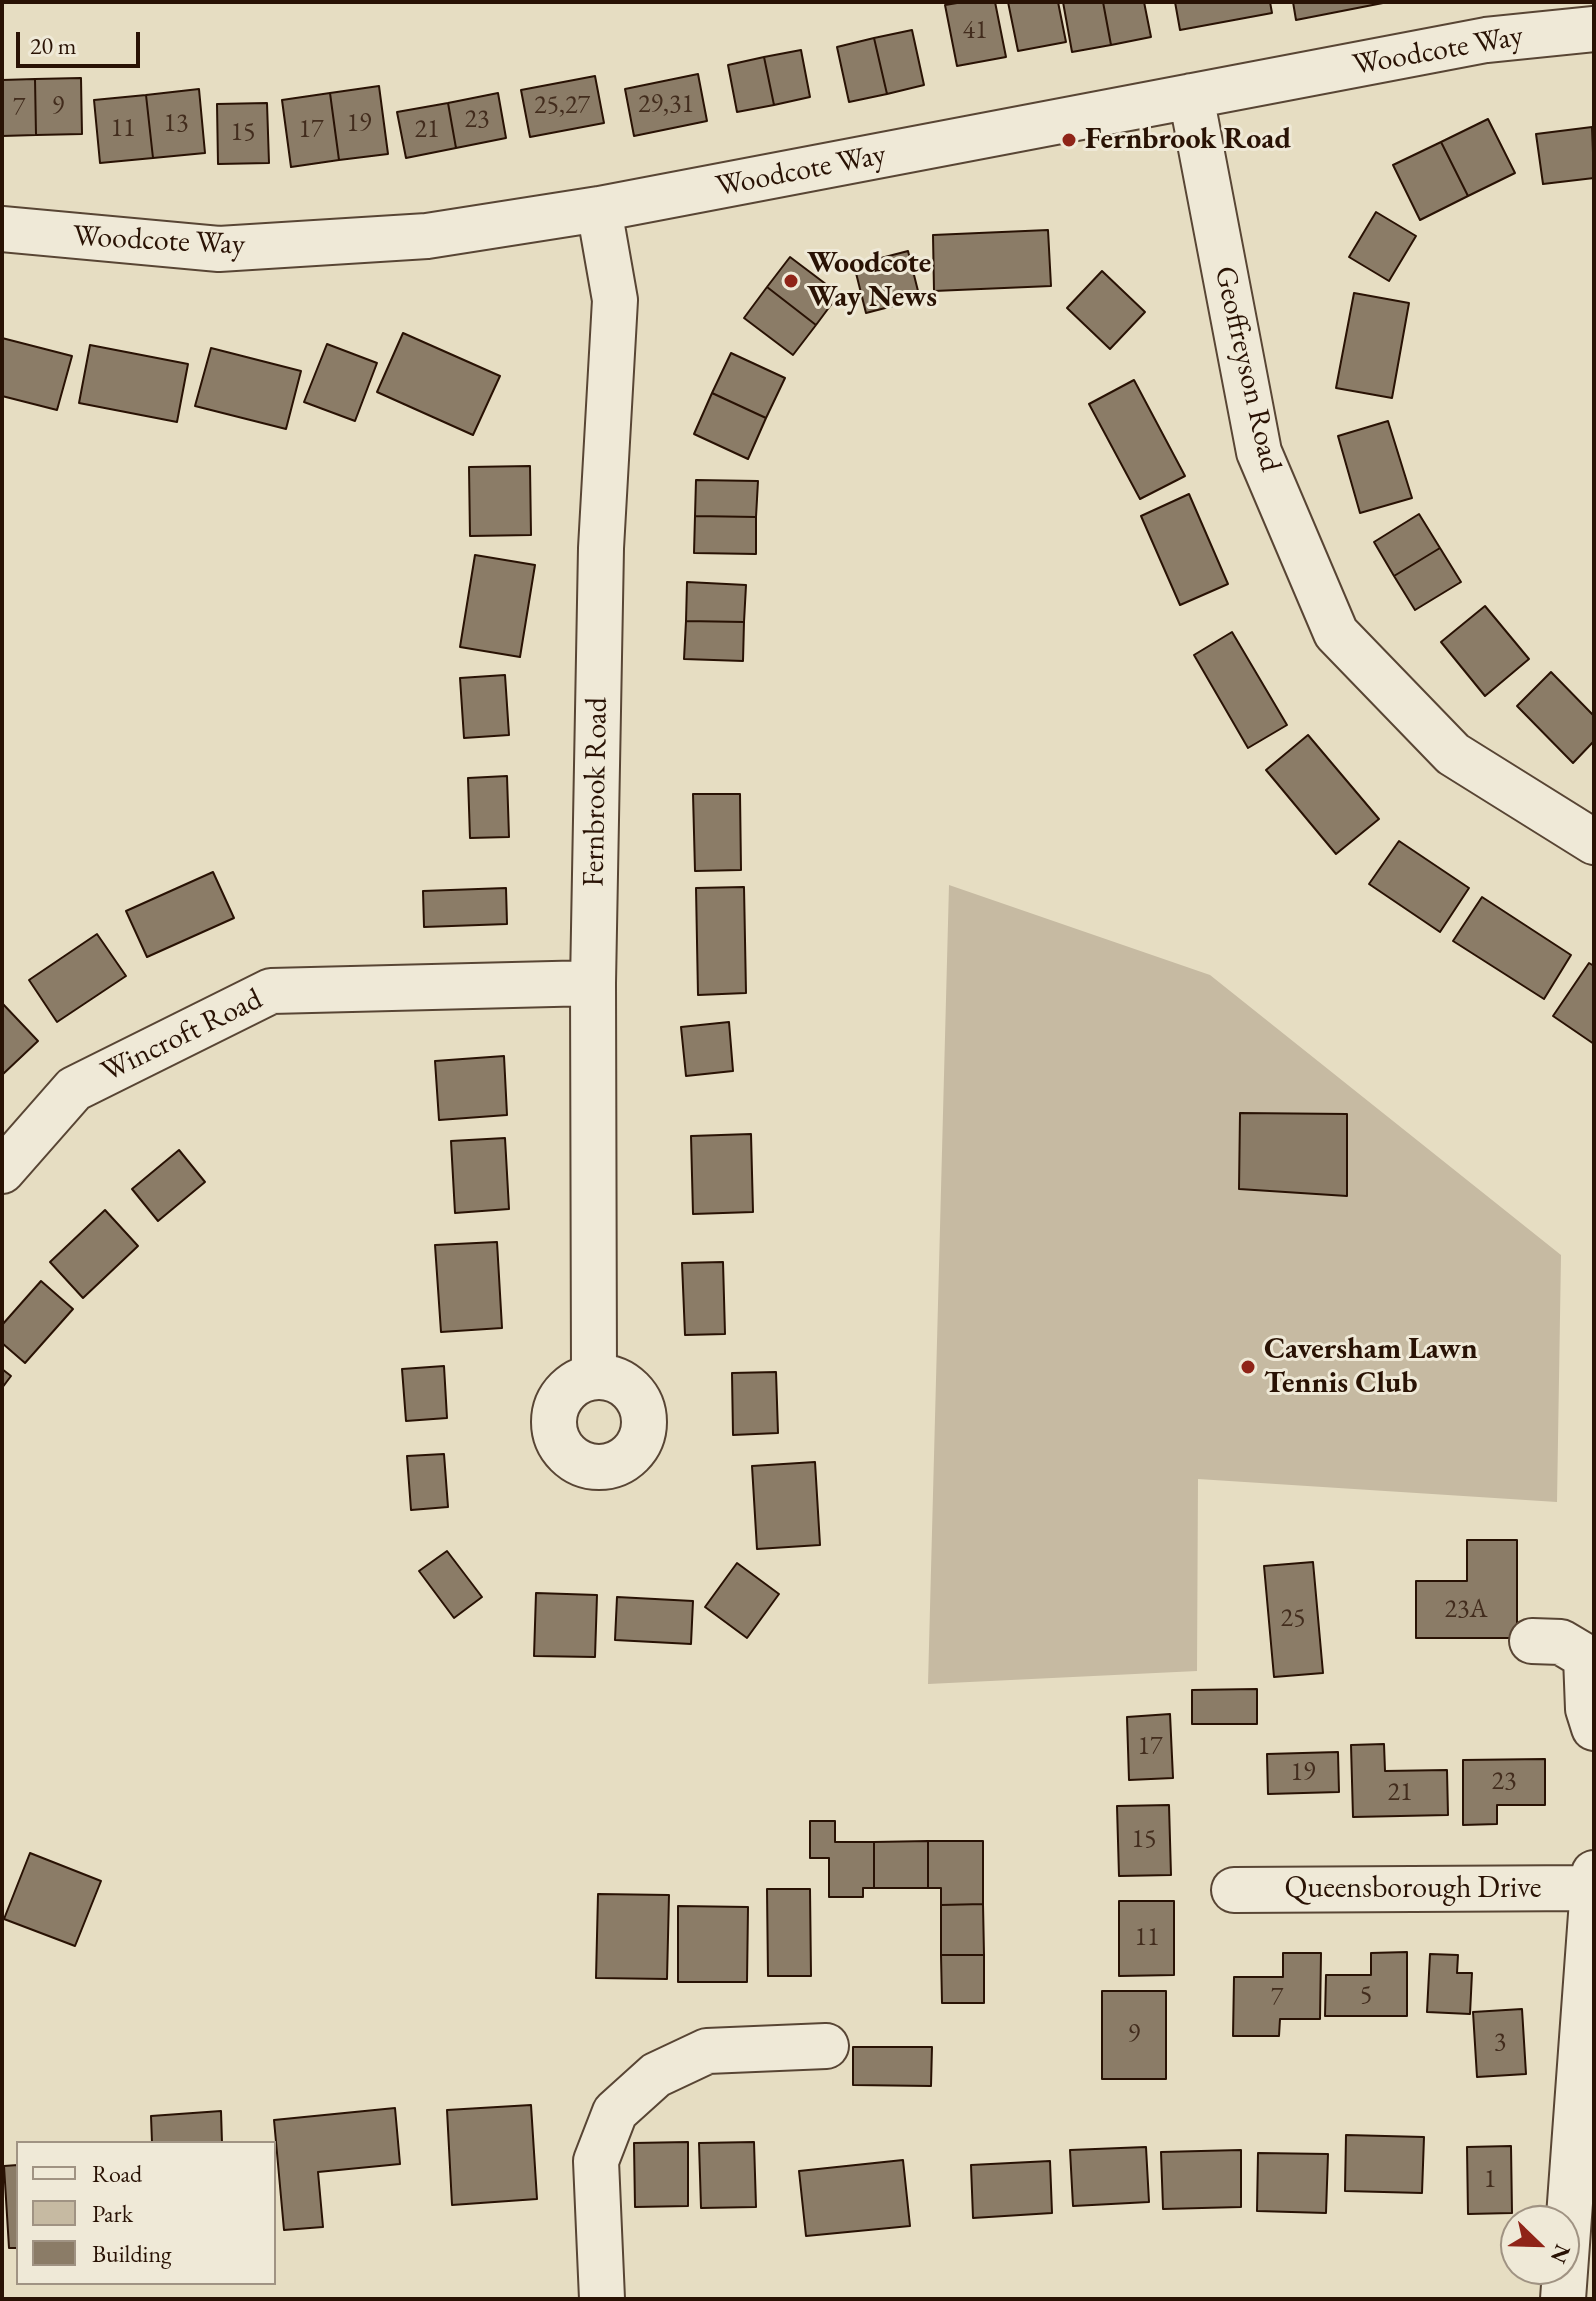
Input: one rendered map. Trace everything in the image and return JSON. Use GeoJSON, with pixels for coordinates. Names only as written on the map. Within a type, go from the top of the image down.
{"type":"FeatureCollection","features":[{"type":"Feature","properties":{"kind":"street","name":"Woodcote Way"},"geometry":{"type":"LineString","coordinates":[[2,229],[219,249],[427,236],[599,209],[1486,40],[1594,29]]}},
{"type":"Feature","properties":{"kind":"street","name":"Geoffreyson Road"},"geometry":{"type":"LineString","coordinates":[[1191,96],[1259,452],[1336,633],[1453,754],[1594,842]]}},
{"type":"Feature","properties":{"kind":"street","name":"Fernbrook Road"},"geometry":{"type":"LineString","coordinates":[[594,1377],[593,983],[601,548],[615,300],[599,209]]}},
{"type":"Feature","properties":{"kind":"street","name":"Wincroft Road"},"geometry":{"type":"LineString","coordinates":[[2,1171],[74,1089],[271,991],[593,983]]}},
{"type":"Feature","properties":{"kind":"street"},"geometry":{"type":"LineString","coordinates":[[1532,1641],[1561,1642],[1586,1657],[1588,1709],[1594,1728]]}},
{"type":"Feature","properties":{"kind":"street","name":"Queensborough Drive"},"geometry":{"type":"LineString","coordinates":[[1234,1890],[1592,1881],[1581,2088],[1563,2299]]}},
{"type":"Feature","properties":{"kind":"street"},"geometry":{"type":"LineString","coordinates":[[602,2299],[596,2161],[615,2112],[656,2075],[707,2051],[826,2046]]}},
{"type":"Feature","properties":{"kind":"green space","name":"Caversham Lawn Tennis Club"},"geometry":{"type":"Polygon","coordinates":[[[949,885],[1210,975],[1561,1255],[1557,1502],[1198,1479],[1197,1671],[928,1684],[949,885]]]}},
{"type":"Feature","properties":{"kind":"building"},"geometry":{"type":"Polygon","coordinates":[[[995,2],[1006,57],[957,66],[945,5],[995,2]]]}},
{"type":"Feature","properties":{"kind":"building"},"geometry":{"type":"Polygon","coordinates":[[[1008,2],[1058,2],[1066,42],[1018,51],[1008,2]]]}},
{"type":"Feature","properties":{"kind":"building"},"geometry":{"type":"Polygon","coordinates":[[[1063,2],[1103,2],[1111,45],[1072,52],[1063,2]]]}},
{"type":"Feature","properties":{"kind":"building"},"geometry":{"type":"Polygon","coordinates":[[[1103,2],[1144,2],[1151,37],[1111,45],[1103,2]]]}},
{"type":"Feature","properties":{"kind":"building"},"geometry":{"type":"Polygon","coordinates":[[[1175,2],[1270,2],[1272,13],[1180,30],[1175,2]]]}},
{"type":"Feature","properties":{"kind":"building"},"geometry":{"type":"Polygon","coordinates":[[[1293,2],[1388,2],[1296,20],[1293,2]]]}},
{"type":"Feature","properties":{"kind":"building"},"geometry":{"type":"Polygon","coordinates":[[[912,30],[924,85],[887,94],[874,38],[912,30]]]}},
{"type":"Feature","properties":{"kind":"building"},"geometry":{"type":"Polygon","coordinates":[[[874,38],[887,94],[849,102],[837,47],[874,38]]]}},
{"type":"Feature","properties":{"kind":"building"},"geometry":{"type":"Polygon","coordinates":[[[801,50],[810,97],[774,105],[764,57],[801,50]]]}},
{"type":"Feature","properties":{"kind":"building"},"geometry":{"type":"Polygon","coordinates":[[[764,57],[774,105],[737,112],[728,65],[764,57]]]}},
{"type":"Feature","properties":{"kind":"building"},"geometry":{"type":"Polygon","coordinates":[[[698,74],[707,121],[634,136],[625,89],[698,74]]]}},
{"type":"Feature","properties":{"kind":"building"},"geometry":{"type":"Polygon","coordinates":[[[595,76],[604,123],[530,137],[521,90],[595,76]]]}},
{"type":"Feature","properties":{"kind":"building"},"geometry":{"type":"Polygon","coordinates":[[[81,78],[82,134],[36,135],[35,79],[81,78]]]}},
{"type":"Feature","properties":{"kind":"building"},"geometry":{"type":"Polygon","coordinates":[[[35,79],[36,135],[2,136],[2,80],[35,79]]]}},
{"type":"Feature","properties":{"kind":"building"},"geometry":{"type":"Polygon","coordinates":[[[379,86],[388,154],[339,160],[330,93],[379,86]]]}},
{"type":"Feature","properties":{"kind":"building"},"geometry":{"type":"Polygon","coordinates":[[[199,89],[205,153],[153,158],[146,95],[199,89]]]}},
{"type":"Feature","properties":{"kind":"building"},"geometry":{"type":"Polygon","coordinates":[[[330,93],[339,160],[291,167],[282,100],[330,93]]]}},
{"type":"Feature","properties":{"kind":"building"},"geometry":{"type":"Polygon","coordinates":[[[498,93],[506,138],[456,148],[448,103],[498,93]]]}},
{"type":"Feature","properties":{"kind":"building"},"geometry":{"type":"Polygon","coordinates":[[[146,95],[153,158],[100,163],[94,100],[146,95]]]}},
{"type":"Feature","properties":{"kind":"building"},"geometry":{"type":"Polygon","coordinates":[[[267,103],[269,163],[218,164],[217,104],[267,103]]]}},
{"type":"Feature","properties":{"kind":"building"},"geometry":{"type":"Polygon","coordinates":[[[448,103],[456,148],[406,158],[397,112],[448,103]]]}},
{"type":"Feature","properties":{"kind":"building"},"geometry":{"type":"Polygon","coordinates":[[[1488,119],[1515,173],[1468,196],[1441,142],[1488,119]]]}},
{"type":"Feature","properties":{"kind":"building"},"geometry":{"type":"Polygon","coordinates":[[[1592,127],[1594,178],[1543,184],[1536,134],[1592,127]]]}},
{"type":"Feature","properties":{"kind":"building"},"geometry":{"type":"Polygon","coordinates":[[[1441,142],[1468,196],[1420,220],[1393,165],[1441,142]]]}},
{"type":"Feature","properties":{"kind":"building"},"geometry":{"type":"Polygon","coordinates":[[[1376,212],[1416,236],[1389,281],[1349,257],[1376,212]]]}},
{"type":"Feature","properties":{"kind":"building"},"geometry":{"type":"Polygon","coordinates":[[[1048,230],[1051,286],[934,291],[933,235],[1048,230]]]}},
{"type":"Feature","properties":{"kind":"building"},"geometry":{"type":"Polygon","coordinates":[[[908,251],[920,299],[866,313],[854,265],[908,251]]]}},
{"type":"Feature","properties":{"kind":"building"},"geometry":{"type":"Polygon","coordinates":[[[790,257],[839,294],[816,325],[767,287],[790,257]]]}},
{"type":"Feature","properties":{"kind":"building"},"geometry":{"type":"Polygon","coordinates":[[[1102,271],[1145,312],[1110,349],[1067,308],[1102,271]]]}},
{"type":"Feature","properties":{"kind":"building"},"geometry":{"type":"Polygon","coordinates":[[[767,287],[816,325],[793,355],[744,318],[767,287]]]}},
{"type":"Feature","properties":{"kind":"building"},"geometry":{"type":"Polygon","coordinates":[[[1354,293],[1409,303],[1392,398],[1336,388],[1354,293]]]}},
{"type":"Feature","properties":{"kind":"building"},"geometry":{"type":"Polygon","coordinates":[[[403,333],[500,376],[473,435],[377,392],[403,333]]]}},
{"type":"Feature","properties":{"kind":"building"},"geometry":{"type":"Polygon","coordinates":[[[2,338],[72,356],[57,410],[2,396],[2,338]]]}},
{"type":"Feature","properties":{"kind":"building"},"geometry":{"type":"Polygon","coordinates":[[[327,344],[377,363],[355,421],[304,402],[327,344]]]}},
{"type":"Feature","properties":{"kind":"building"},"geometry":{"type":"Polygon","coordinates":[[[90,345],[188,364],[177,422],[79,403],[90,345]]]}},
{"type":"Feature","properties":{"kind":"building"},"geometry":{"type":"Polygon","coordinates":[[[211,348],[301,371],[286,429],[195,406],[211,348]]]}},
{"type":"Feature","properties":{"kind":"building"},"geometry":{"type":"Polygon","coordinates":[[[731,353],[785,378],[766,418],[712,393],[731,353]]]}},
{"type":"Feature","properties":{"kind":"building"},"geometry":{"type":"Polygon","coordinates":[[[1134,380],[1185,476],[1140,499],[1089,404],[1134,380]]]}},
{"type":"Feature","properties":{"kind":"building"},"geometry":{"type":"Polygon","coordinates":[[[712,393],[766,418],[748,459],[694,434],[712,393]]]}},
{"type":"Feature","properties":{"kind":"building"},"geometry":{"type":"Polygon","coordinates":[[[1388,421],[1412,498],[1360,513],[1338,436],[1388,421]]]}},
{"type":"Feature","properties":{"kind":"building"},"geometry":{"type":"Polygon","coordinates":[[[530,466],[531,535],[470,536],[469,467],[530,466]]]}},
{"type":"Feature","properties":{"kind":"building"},"geometry":{"type":"Polygon","coordinates":[[[696,480],[758,481],[756,517],[695,516],[696,480]]]}},
{"type":"Feature","properties":{"kind":"building"},"geometry":{"type":"Polygon","coordinates":[[[1189,494],[1228,584],[1180,605],[1141,516],[1189,494]]]}},
{"type":"Feature","properties":{"kind":"building"},"geometry":{"type":"Polygon","coordinates":[[[1419,514],[1440,548],[1394,576],[1374,542],[1419,514]]]}},
{"type":"Feature","properties":{"kind":"building"},"geometry":{"type":"Polygon","coordinates":[[[695,516],[756,517],[756,554],[694,553],[695,516]]]}},
{"type":"Feature","properties":{"kind":"building"},"geometry":{"type":"Polygon","coordinates":[[[1440,548],[1461,582],[1415,610],[1394,576],[1440,548]]]}},
{"type":"Feature","properties":{"kind":"building"},"geometry":{"type":"Polygon","coordinates":[[[475,555],[535,565],[520,657],[460,647],[475,555]]]}},
{"type":"Feature","properties":{"kind":"building"},"geometry":{"type":"Polygon","coordinates":[[[687,582],[746,585],[744,622],[686,621],[687,582]]]}},
{"type":"Feature","properties":{"kind":"building"},"geometry":{"type":"Polygon","coordinates":[[[1485,606],[1529,659],[1485,696],[1441,642],[1485,606]]]}},
{"type":"Feature","properties":{"kind":"building"},"geometry":{"type":"Polygon","coordinates":[[[686,621],[744,622],[743,661],[684,659],[686,621]]]}},
{"type":"Feature","properties":{"kind":"building"},"geometry":{"type":"Polygon","coordinates":[[[1232,632],[1287,725],[1248,748],[1194,655],[1232,632]]]}},
{"type":"Feature","properties":{"kind":"building"},"geometry":{"type":"Polygon","coordinates":[[[1551,672],[1594,716],[1594,741],[1573,763],[1517,706],[1551,672]]]}},
{"type":"Feature","properties":{"kind":"building"},"geometry":{"type":"Polygon","coordinates":[[[505,675],[509,735],[464,738],[460,678],[505,675]]]}},
{"type":"Feature","properties":{"kind":"building"},"geometry":{"type":"Polygon","coordinates":[[[1308,735],[1379,819],[1336,854],[1266,770],[1308,735]]]}},
{"type":"Feature","properties":{"kind":"building"},"geometry":{"type":"Polygon","coordinates":[[[507,776],[509,837],[470,838],[468,778],[507,776]]]}},
{"type":"Feature","properties":{"kind":"building"},"geometry":{"type":"Polygon","coordinates":[[[693,794],[740,794],[741,870],[695,871],[693,794]]]}},
{"type":"Feature","properties":{"kind":"building"},"geometry":{"type":"Polygon","coordinates":[[[1399,841],[1469,888],[1440,932],[1369,884],[1399,841]]]}},
{"type":"Feature","properties":{"kind":"building"},"geometry":{"type":"Polygon","coordinates":[[[213,872],[234,918],[147,957],[126,911],[213,872]]]}},
{"type":"Feature","properties":{"kind":"building"},"geometry":{"type":"Polygon","coordinates":[[[744,887],[746,993],[698,995],[696,888],[744,887]]]}},
{"type":"Feature","properties":{"kind":"building"},"geometry":{"type":"Polygon","coordinates":[[[506,888],[507,924],[424,927],[423,891],[506,888]]]}},
{"type":"Feature","properties":{"kind":"building"},"geometry":{"type":"Polygon","coordinates":[[[1482,897],[1571,955],[1544,999],[1453,941],[1482,897]]]}},
{"type":"Feature","properties":{"kind":"building"},"geometry":{"type":"Polygon","coordinates":[[[97,934],[126,976],[57,1022],[29,980],[97,934]]]}},
{"type":"Feature","properties":{"kind":"building"},"geometry":{"type":"Polygon","coordinates":[[[1589,963],[1594,966],[1594,1044],[1553,1016],[1589,963]]]}},
{"type":"Feature","properties":{"kind":"building"},"geometry":{"type":"Polygon","coordinates":[[[2,1003],[38,1041],[2,1075],[2,1003]]]}},
{"type":"Feature","properties":{"kind":"building"},"geometry":{"type":"Polygon","coordinates":[[[729,1022],[733,1071],[686,1076],[681,1027],[729,1022]]]}},
{"type":"Feature","properties":{"kind":"building"},"geometry":{"type":"Polygon","coordinates":[[[504,1056],[507,1115],[439,1120],[435,1061],[504,1056]]]}},
{"type":"Feature","properties":{"kind":"building"},"geometry":{"type":"Polygon","coordinates":[[[1240,1113],[1347,1114],[1347,1196],[1239,1189],[1240,1113]]]}},
{"type":"Feature","properties":{"kind":"building"},"geometry":{"type":"Polygon","coordinates":[[[751,1134],[753,1212],[693,1214],[691,1136],[751,1134]]]}},
{"type":"Feature","properties":{"kind":"building"},"geometry":{"type":"Polygon","coordinates":[[[505,1138],[509,1209],[455,1213],[451,1141],[505,1138]]]}},
{"type":"Feature","properties":{"kind":"building"},"geometry":{"type":"Polygon","coordinates":[[[179,1150],[205,1182],[158,1221],[132,1189],[179,1150]]]}},
{"type":"Feature","properties":{"kind":"building"},"geometry":{"type":"Polygon","coordinates":[[[105,1210],[138,1246],[83,1298],[50,1262],[105,1210]]]}},
{"type":"Feature","properties":{"kind":"building"},"geometry":{"type":"Polygon","coordinates":[[[497,1242],[502,1328],[441,1332],[435,1245],[497,1242]]]}},
{"type":"Feature","properties":{"kind":"building"},"geometry":{"type":"Polygon","coordinates":[[[723,1262],[725,1334],[685,1335],[682,1263],[723,1262]]]}},
{"type":"Feature","properties":{"kind":"building"},"geometry":{"type":"Polygon","coordinates":[[[41,1281],[73,1309],[25,1363],[2,1343],[2,1325],[41,1281]]]}},
{"type":"Feature","properties":{"kind":"building"},"geometry":{"type":"Polygon","coordinates":[[[444,1366],[447,1418],[406,1421],[402,1369],[444,1366]]]}},
{"type":"Feature","properties":{"kind":"building"},"geometry":{"type":"Polygon","coordinates":[[[2,1369],[11,1376],[2,1388],[2,1369]]]}},
{"type":"Feature","properties":{"kind":"building"},"geometry":{"type":"Polygon","coordinates":[[[776,1372],[778,1433],[733,1435],[732,1373],[776,1372]]]}},
{"type":"Feature","properties":{"kind":"building"},"geometry":{"type":"Polygon","coordinates":[[[444,1454],[448,1507],[411,1510],[407,1456],[444,1454]]]}},
{"type":"Feature","properties":{"kind":"building"},"geometry":{"type":"Polygon","coordinates":[[[815,1462],[820,1545],[757,1549],[752,1466],[815,1462]]]}},
{"type":"Feature","properties":{"kind":"building"},"geometry":{"type":"Polygon","coordinates":[[[1467,1540],[1517,1540],[1517,1638],[1416,1638],[1416,1581],[1467,1581],[1467,1540]]]}},
{"type":"Feature","properties":{"kind":"building"},"geometry":{"type":"Polygon","coordinates":[[[447,1551],[482,1597],[454,1618],[419,1571],[447,1551]]]}},
{"type":"Feature","properties":{"kind":"building"},"geometry":{"type":"Polygon","coordinates":[[[1313,1562],[1323,1673],[1274,1677],[1264,1566],[1313,1562]]]}},
{"type":"Feature","properties":{"kind":"building"},"geometry":{"type":"Polygon","coordinates":[[[737,1563],[779,1594],[747,1638],[705,1607],[737,1563]]]}},
{"type":"Feature","properties":{"kind":"building"},"geometry":{"type":"Polygon","coordinates":[[[536,1593],[597,1595],[595,1657],[534,1656],[536,1593]]]}},
{"type":"Feature","properties":{"kind":"building"},"geometry":{"type":"Polygon","coordinates":[[[617,1597],[693,1601],[691,1644],[615,1640],[617,1597]]]}},
{"type":"Feature","properties":{"kind":"building"},"geometry":{"type":"Polygon","coordinates":[[[1257,1689],[1257,1724],[1192,1724],[1192,1690],[1257,1689]]]}},
{"type":"Feature","properties":{"kind":"building"},"geometry":{"type":"Polygon","coordinates":[[[1170,1714],[1173,1778],[1129,1780],[1127,1717],[1170,1714]]]}},
{"type":"Feature","properties":{"kind":"building"},"geometry":{"type":"Polygon","coordinates":[[[1384,1744],[1385,1771],[1447,1770],[1448,1815],[1353,1817],[1351,1745],[1384,1744]]]}},
{"type":"Feature","properties":{"kind":"building"},"geometry":{"type":"Polygon","coordinates":[[[1338,1752],[1339,1792],[1268,1794],[1267,1754],[1338,1752]]]}},
{"type":"Feature","properties":{"kind":"building"},"geometry":{"type":"Polygon","coordinates":[[[1545,1759],[1545,1805],[1497,1805],[1497,1824],[1463,1825],[1463,1760],[1545,1759]]]}},
{"type":"Feature","properties":{"kind":"building"},"geometry":{"type":"Polygon","coordinates":[[[1169,1805],[1171,1875],[1119,1876],[1117,1806],[1169,1805]]]}},
{"type":"Feature","properties":{"kind":"building"},"geometry":{"type":"Polygon","coordinates":[[[810,1821],[835,1821],[835,1842],[874,1842],[874,1888],[863,1888],[863,1897],[829,1897],[829,1858],[810,1858],[810,1821]]]}},
{"type":"Feature","properties":{"kind":"building"},"geometry":{"type":"Polygon","coordinates":[[[928,1841],[983,1841],[983,1904],[941,1905],[941,1888],[928,1888],[928,1841]]]}},
{"type":"Feature","properties":{"kind":"building"},"geometry":{"type":"Polygon","coordinates":[[[928,1841],[928,1888],[874,1888],[874,1842],[928,1841]]]}},
{"type":"Feature","properties":{"kind":"building"},"geometry":{"type":"Polygon","coordinates":[[[30,1853],[101,1881],[75,1946],[4,1919],[30,1853]]]}},
{"type":"Feature","properties":{"kind":"building"},"geometry":{"type":"Polygon","coordinates":[[[767,1889],[810,1889],[811,1976],[768,1976],[767,1889]]]}},
{"type":"Feature","properties":{"kind":"building"},"geometry":{"type":"Polygon","coordinates":[[[598,1894],[669,1895],[667,1979],[596,1978],[598,1894]]]}},
{"type":"Feature","properties":{"kind":"building"},"geometry":{"type":"Polygon","coordinates":[[[1119,1901],[1174,1901],[1174,1975],[1119,1976],[1119,1901]]]}},
{"type":"Feature","properties":{"kind":"building"},"geometry":{"type":"Polygon","coordinates":[[[983,1904],[984,1955],[941,1955],[941,1905],[983,1904]]]}},
{"type":"Feature","properties":{"kind":"building"},"geometry":{"type":"Polygon","coordinates":[[[678,1906],[748,1907],[747,1982],[678,1982],[678,1906]]]}},
{"type":"Feature","properties":{"kind":"building"},"geometry":{"type":"Polygon","coordinates":[[[1407,1952],[1407,2016],[1325,2016],[1326,1975],[1371,1975],[1371,1953],[1407,1952]]]}},
{"type":"Feature","properties":{"kind":"building"},"geometry":{"type":"Polygon","coordinates":[[[1283,1953],[1321,1953],[1320,2019],[1280,2019],[1279,2036],[1233,2036],[1234,1977],[1283,1977],[1283,1953]]]}},
{"type":"Feature","properties":{"kind":"building"},"geometry":{"type":"Polygon","coordinates":[[[1430,1954],[1458,1955],[1457,1973],[1472,1973],[1470,2014],[1427,2012],[1430,1954]]]}},
{"type":"Feature","properties":{"kind":"building"},"geometry":{"type":"Polygon","coordinates":[[[941,1955],[984,1955],[984,2003],[942,2003],[941,1955]]]}},
{"type":"Feature","properties":{"kind":"building"},"geometry":{"type":"Polygon","coordinates":[[[1102,1991],[1166,1991],[1166,2079],[1102,2079],[1102,1991]]]}},
{"type":"Feature","properties":{"kind":"building"},"geometry":{"type":"Polygon","coordinates":[[[1522,2009],[1526,2074],[1477,2077],[1473,2012],[1522,2009]]]}},
{"type":"Feature","properties":{"kind":"building"},"geometry":{"type":"Polygon","coordinates":[[[853,2047],[932,2047],[931,2086],[853,2085],[853,2047]]]}},
{"type":"Feature","properties":{"kind":"building"},"geometry":{"type":"Polygon","coordinates":[[[531,2105],[537,2199],[452,2205],[447,2110],[531,2105]]]}},
{"type":"Feature","properties":{"kind":"building"},"geometry":{"type":"Polygon","coordinates":[[[395,2108],[400,2164],[318,2172],[323,2227],[284,2230],[274,2120],[395,2108]]]}},
{"type":"Feature","properties":{"kind":"building"},"geometry":{"type":"Polygon","coordinates":[[[221,2111],[222,2141],[152,2141],[151,2116],[221,2111]]]}},
{"type":"Feature","properties":{"kind":"building"},"geometry":{"type":"Polygon","coordinates":[[[1346,2135],[1424,2137],[1422,2193],[1345,2191],[1346,2135]]]}},
{"type":"Feature","properties":{"kind":"building"},"geometry":{"type":"Polygon","coordinates":[[[688,2142],[688,2206],[635,2207],[634,2143],[688,2142]]]}},
{"type":"Feature","properties":{"kind":"building"},"geometry":{"type":"Polygon","coordinates":[[[754,2142],[756,2207],[701,2208],[699,2143],[754,2142]]]}},
{"type":"Feature","properties":{"kind":"building"},"geometry":{"type":"Polygon","coordinates":[[[1511,2146],[1512,2205],[1500,2205],[1500,2213],[1468,2214],[1467,2147],[1511,2146]]]}},
{"type":"Feature","properties":{"kind":"building"},"geometry":{"type":"Polygon","coordinates":[[[1146,2147],[1149,2202],[1073,2206],[1070,2150],[1146,2147]]]}},
{"type":"Feature","properties":{"kind":"building"},"geometry":{"type":"Polygon","coordinates":[[[1241,2150],[1241,2207],[1163,2209],[1161,2152],[1241,2150]]]}},
{"type":"Feature","properties":{"kind":"building"},"geometry":{"type":"Polygon","coordinates":[[[1258,2153],[1328,2154],[1326,2213],[1257,2211],[1258,2153]]]}},
{"type":"Feature","properties":{"kind":"building"},"geometry":{"type":"Polygon","coordinates":[[[903,2160],[910,2226],[806,2236],[799,2171],[903,2160]]]}},
{"type":"Feature","properties":{"kind":"building"},"geometry":{"type":"Polygon","coordinates":[[[1050,2161],[1052,2213],[973,2218],[971,2165],[1050,2161]]]}},
{"type":"Feature","properties":{"kind":"building"},"geometry":{"type":"Polygon","coordinates":[[[16,2165],[16,2248],[9,2248],[4,2166],[16,2165]]]}},
{"type":"Feature","properties":{"kind":"place","name":"Fernbrook Road"},"geometry":{"type":"Point","coordinates":[1069,140]}},
{"type":"Feature","properties":{"kind":"place","name":"Woodcote Way News"},"geometry":{"type":"Point","coordinates":[791,281]}},
{"type":"Feature","properties":{"kind":"place","name":"Caversham Lawn Tennis Club"},"geometry":{"type":"Point","coordinates":[1248,1367]}}]}
